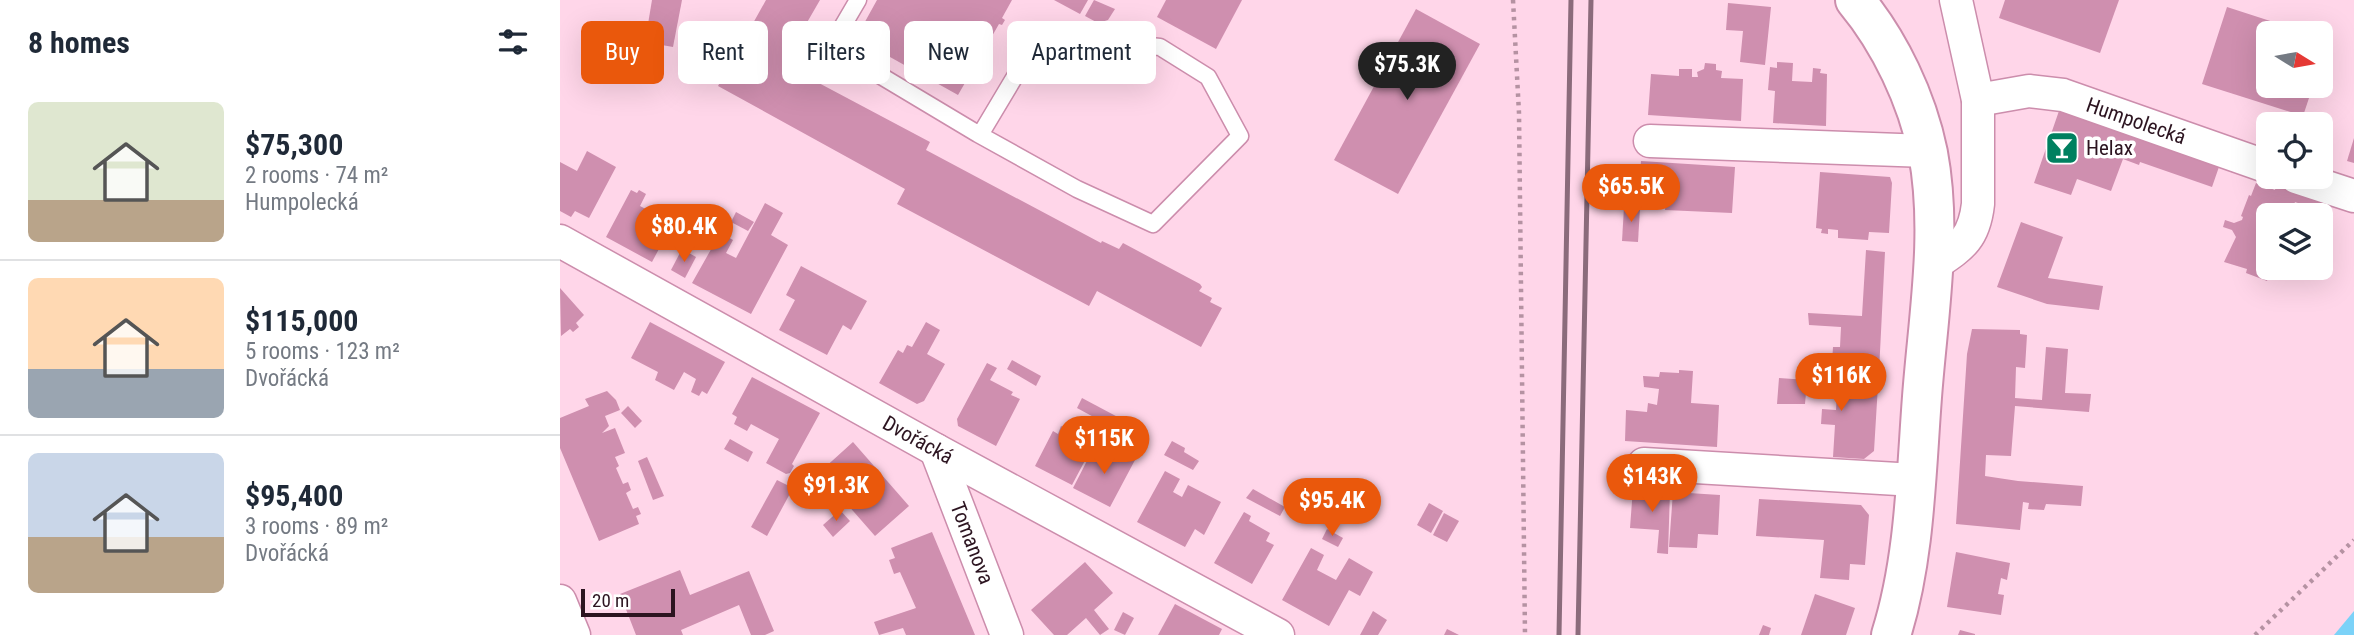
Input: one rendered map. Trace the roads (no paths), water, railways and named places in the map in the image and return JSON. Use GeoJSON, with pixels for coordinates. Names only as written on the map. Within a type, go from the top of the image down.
{"type":"FeatureCollection","features":[{"type":"Feature","properties":{"kind":"main road"},"geometry":{"type":"LineString","coordinates":[[1855,0],[1891,54],[1906,88],[1927,151],[1934,216],[1915,480],[1903,583],[1891,635]]}},
{"type":"Feature","properties":{"kind":"street"},"geometry":{"type":"LineString","coordinates":[[1932,266],[1961,246],[1971,234],[1977,219],[1978,100],[1956,0]]}},
{"type":"Feature","properties":{"kind":"street","name":"Humpolecká"},"geometry":{"type":"LineString","coordinates":[[1978,100],[2029,91],[2063,95],[2256,163]]}},
{"type":"Feature","properties":{"kind":"street"},"geometry":{"type":"LineString","coordinates":[[1650,141],[1927,151]]}},
{"type":"Feature","properties":{"kind":"street"},"geometry":{"type":"LineString","coordinates":[[2333,189],[2354,196]]}},
{"type":"Feature","properties":{"kind":"street","name":"Dvořácká"},"geometry":{"type":"LineString","coordinates":[[560,241],[936,450],[1278,635]]}},
{"type":"Feature","properties":{"kind":"street","name":"Tomanova"},"geometry":{"type":"LineString","coordinates":[[936,450],[1007,635]]}},
{"type":"Feature","properties":{"kind":"street"},"geometry":{"type":"LineString","coordinates":[[1644,464],[1915,480]]}},
{"type":"Feature","properties":{"kind":"street"},"geometry":{"type":"LineString","coordinates":[[560,601],[574,635]]}},
{"type":"Feature","properties":{"kind":"lane"},"geometry":{"type":"LineString","coordinates":[[858,0],[831,46],[980,135],[1077,189],[1153,224],[1240,136],[1208,78],[1160,47],[1077,39],[1032,48],[980,135]]}},
{"type":"Feature","properties":{"kind":"water"},"geometry":{"type":"Polygon","coordinates":[[[2354,611],[2354,635],[2334,635],[2354,611]]]}},
{"type":"Feature","properties":{"kind":"railway"},"geometry":{"type":"LineString","coordinates":[[1559,635],[1571,0]]}},
{"type":"Feature","properties":{"kind":"railway"},"geometry":{"type":"LineString","coordinates":[[1578,635],[1591,0]]}},
{"type":"Feature","properties":{"kind":"place","name":"Helax"},"geometry":{"type":"Point","coordinates":[2062,148]}}]}
